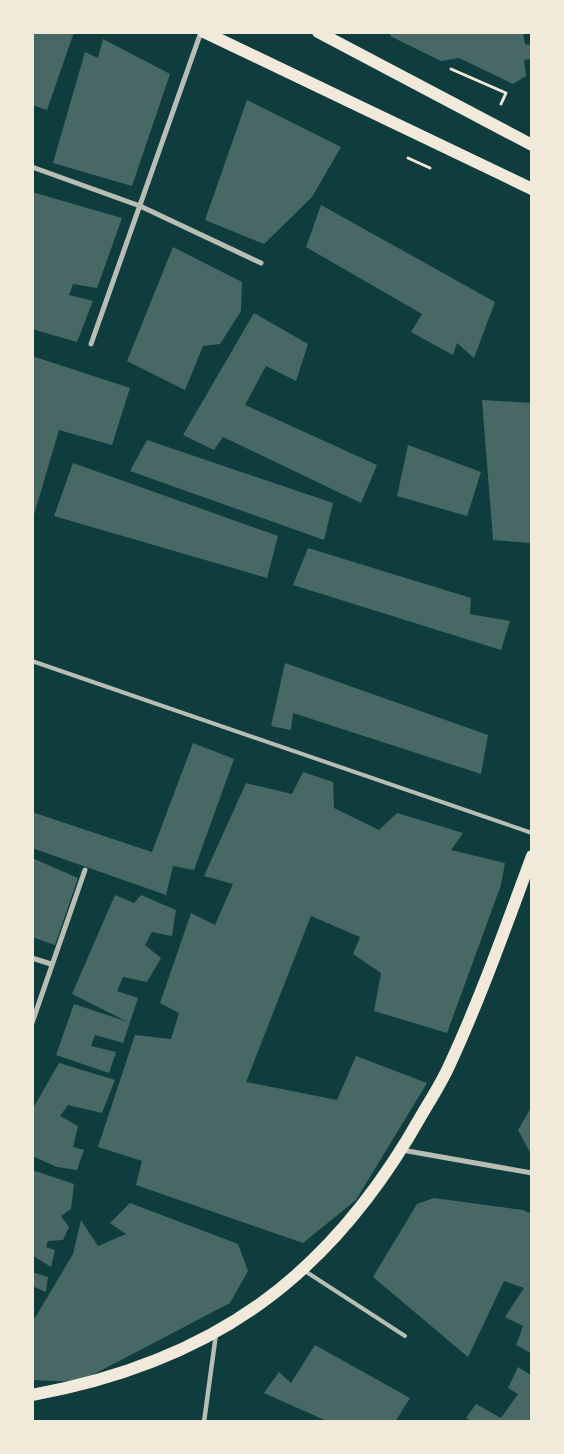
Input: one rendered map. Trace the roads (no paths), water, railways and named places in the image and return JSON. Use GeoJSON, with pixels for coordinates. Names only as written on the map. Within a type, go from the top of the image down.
{"type":"FeatureCollection","features":[{"type":"Feature","properties":{"kind":"main road"},"geometry":{"type":"LineString","coordinates":[[203,32],[532,188]]}},
{"type":"Feature","properties":{"kind":"main road"},"geometry":{"type":"LineString","coordinates":[[318,32],[532,145]]}},
{"type":"Feature","properties":{"kind":"main road"},"geometry":{"type":"LineString","coordinates":[[32,1395],[74,1388],[124,1374],[171,1356],[216,1332],[261,1303],[304,1269],[357,1213],[402,1150],[450,1065],[532,856]]}},
{"type":"Feature","properties":{"kind":"street"},"geometry":{"type":"LineString","coordinates":[[91,344],[203,32]]}},
{"type":"Feature","properties":{"kind":"street"},"geometry":{"type":"LineString","coordinates":[[32,167],[140,206],[261,263]]}},
{"type":"Feature","properties":{"kind":"street"},"geometry":{"type":"LineString","coordinates":[[32,1023],[85,870]]}},
{"type":"Feature","properties":{"kind":"street"},"geometry":{"type":"LineString","coordinates":[[32,958],[51,964]]}},
{"type":"Feature","properties":{"kind":"street"},"geometry":{"type":"LineString","coordinates":[[402,1150],[532,1173]]}},
{"type":"Feature","properties":{"kind":"street"},"geometry":{"type":"LineString","coordinates":[[204,1422],[216,1332]]}},
{"type":"Feature","properties":{"kind":"lane"},"geometry":{"type":"LineString","coordinates":[[32,661],[532,833]]}},
{"type":"Feature","properties":{"kind":"lane"},"geometry":{"type":"LineString","coordinates":[[304,1269],[405,1336]]}}]}
